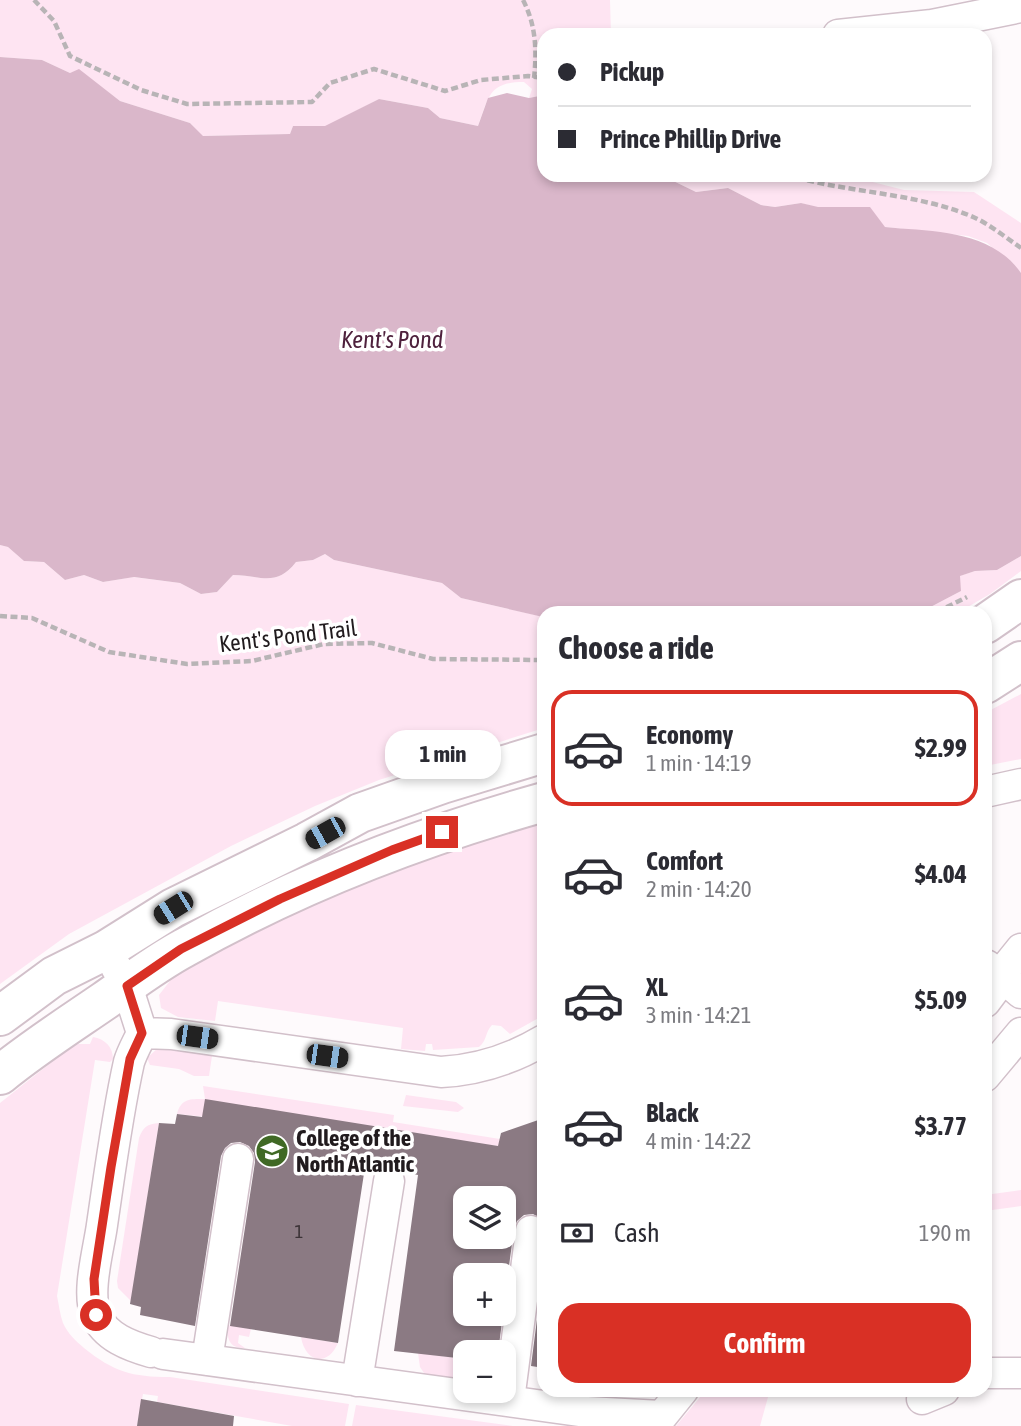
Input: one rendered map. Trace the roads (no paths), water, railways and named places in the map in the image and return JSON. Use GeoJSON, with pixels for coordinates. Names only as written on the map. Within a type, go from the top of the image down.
{"type":"FeatureCollection","features":[{"type":"Feature","properties":{"kind":"main road"},"geometry":{"type":"LineString","coordinates":[[992,619],[1021,599]]}},
{"type":"Feature","properties":{"kind":"main road"},"geometry":{"type":"LineString","coordinates":[[992,680],[1021,661]]}},
{"type":"Feature","properties":{"kind":"main road"},"geometry":{"type":"LineString","coordinates":[[0,1016],[54,976],[106,950],[173,908],[360,813],[537,755]]}},
{"type":"Feature","properties":{"kind":"main road"},"geometry":{"type":"LineString","coordinates":[[0,1076],[57,1032],[181,949],[280,899],[392,850],[537,804]]}},
{"type":"Feature","properties":{"kind":"street"},"geometry":{"type":"LineString","coordinates":[[904,28],[1021,7]]}},
{"type":"Feature","properties":{"kind":"street"},"geometry":{"type":"LineString","coordinates":[[992,790],[1021,784]]}},
{"type":"Feature","properties":{"kind":"street"},"geometry":{"type":"LineString","coordinates":[[992,993],[1021,949]]}},
{"type":"Feature","properties":{"kind":"street"},"geometry":{"type":"LineString","coordinates":[[106,950],[127,986],[142,1033],[130,1059],[116,1140],[94,1279],[96,1315],[116,1338],[157,1353],[453,1393]]}},
{"type":"Feature","properties":{"kind":"street"},"geometry":{"type":"LineString","coordinates":[[142,1033],[171,1034],[441,1072],[500,1062],[537,1044]]}},
{"type":"Feature","properties":{"kind":"street"},"geometry":{"type":"LineString","coordinates":[[992,1068],[1021,1033]]}},
{"type":"Feature","properties":{"kind":"street"},"geometry":{"type":"LineString","coordinates":[[207,1360],[238,1159]]}},
{"type":"Feature","properties":{"kind":"street"},"geometry":{"type":"LineString","coordinates":[[357,1381],[388,1182]]}},
{"type":"Feature","properties":{"kind":"street"},"geometry":{"type":"LineString","coordinates":[[516,1346],[531,1231]]}},
{"type":"Feature","properties":{"kind":"street"},"geometry":{"type":"LineString","coordinates":[[992,1373],[1021,1373]]}},
{"type":"Feature","properties":{"kind":"street"},"geometry":{"type":"LineString","coordinates":[[516,1401],[658,1421],[677,1397]]}},
{"type":"Feature","properties":{"kind":"water","name":"Kent's Pond"},"geometry":{"type":"Polygon","coordinates":[[[0,57],[42,60],[70,73],[79,69],[120,101],[190,123],[203,136],[290,134],[293,126],[325,126],[379,99],[428,108],[440,118],[478,126],[488,98],[507,93],[529,98],[537,96],[537,182],[675,182],[696,192],[728,188],[761,205],[775,207],[801,203],[818,207],[870,207],[885,227],[941,232],[977,240],[1008,259],[1021,273],[1021,556],[997,570],[975,571],[960,576],[961,591],[932,606],[537,606],[537,616],[461,598],[442,583],[334,560],[325,554],[313,560],[296,562],[289,570],[274,578],[233,575],[217,592],[201,594],[180,583],[134,577],[103,582],[84,575],[65,580],[44,562],[24,561],[8,547],[0,545],[0,57]]]}},
{"type":"Feature","properties":{"kind":"place","name":"College of the North Atlantic"},"geometry":{"type":"Point","coordinates":[272,1151]}}]}
